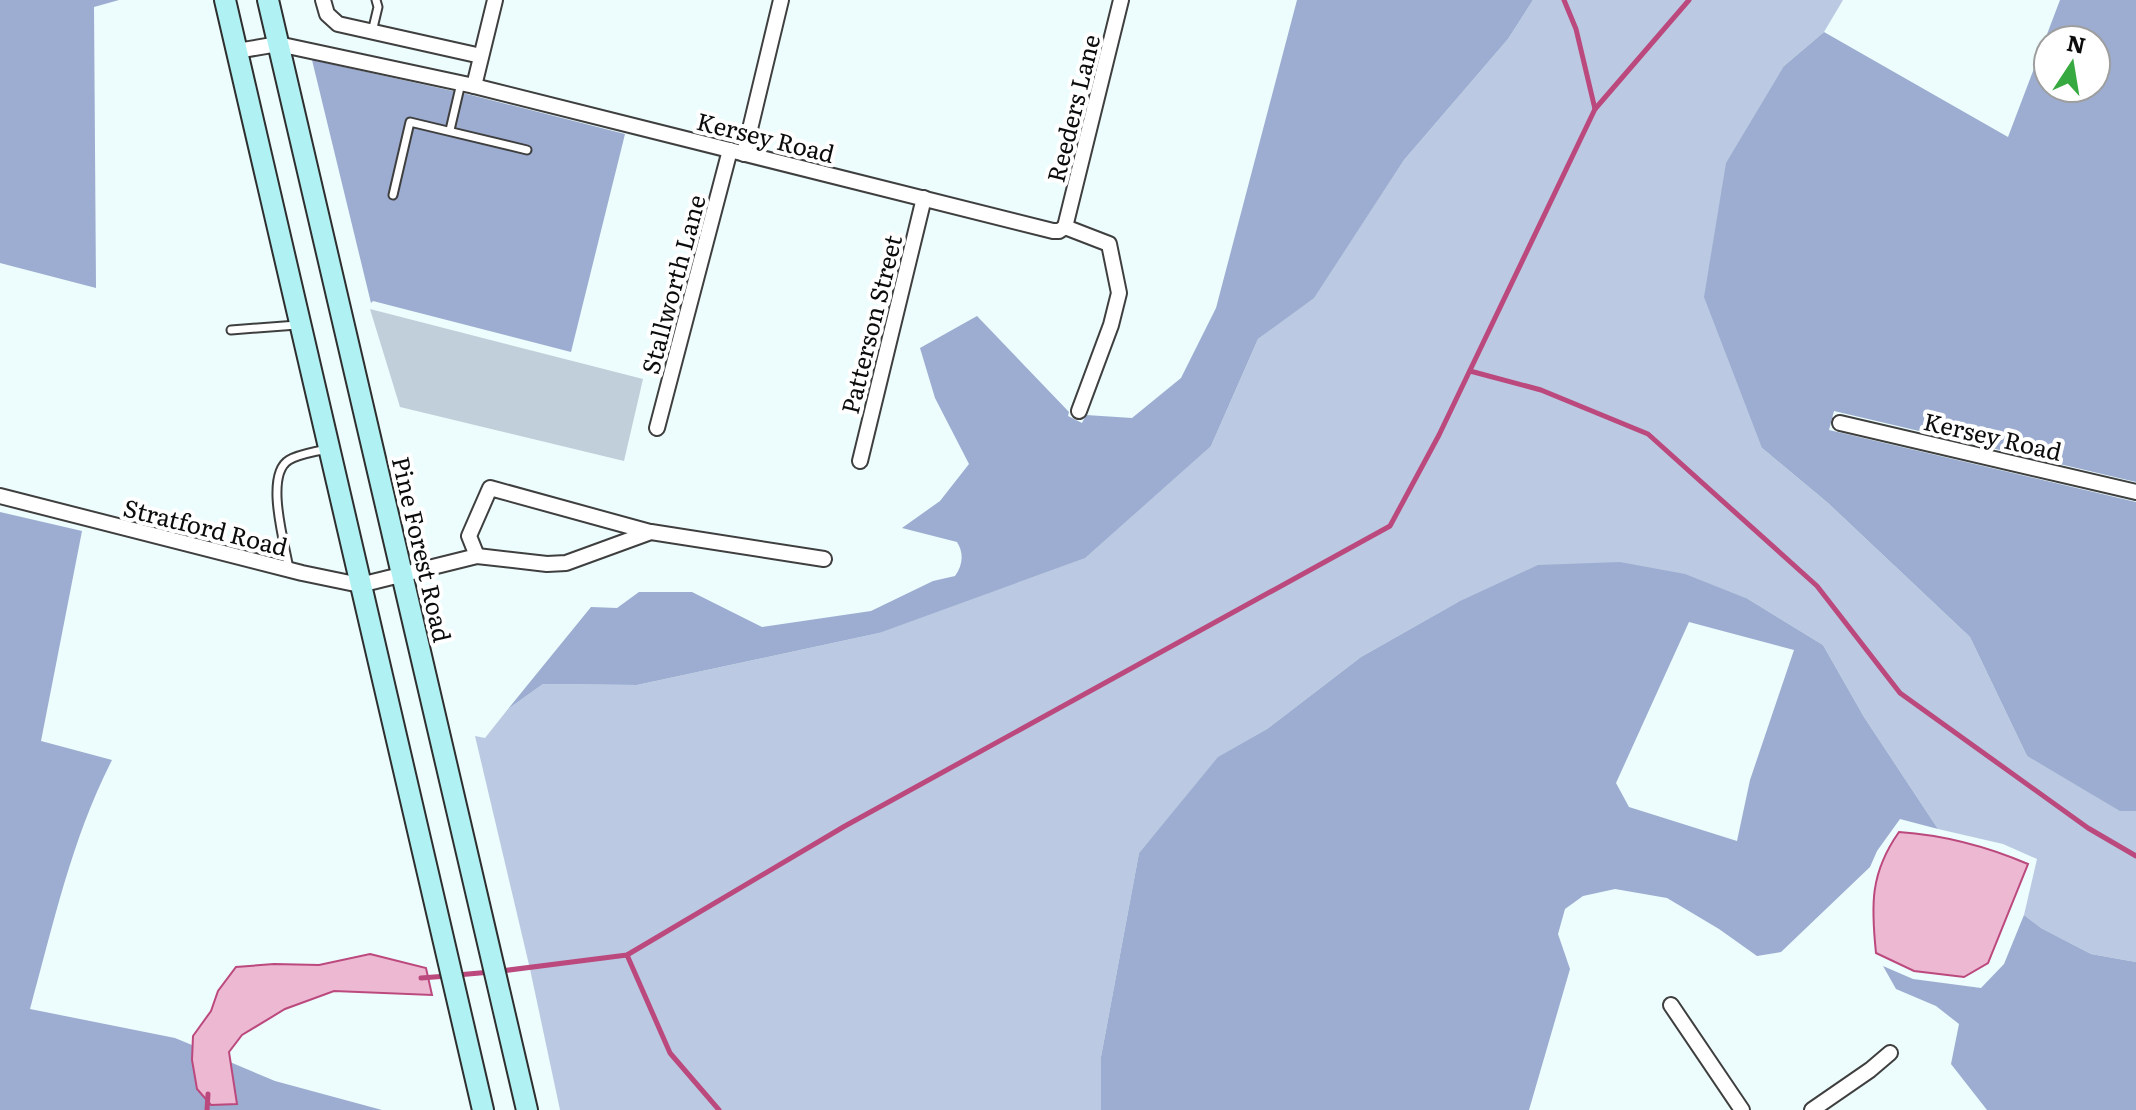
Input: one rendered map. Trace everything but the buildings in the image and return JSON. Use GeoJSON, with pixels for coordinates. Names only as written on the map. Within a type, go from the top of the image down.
{"type":"FeatureCollection","features":[{"type":"Feature","properties":{"kind":"main road"},"geometry":{"type":"LineString","coordinates":[[225,0],[483,1110]]}},
{"type":"Feature","properties":{"kind":"main road","name":"Pine Forest Road"},"geometry":{"type":"LineString","coordinates":[[268,0],[527,1110]]}},
{"type":"Feature","properties":{"kind":"street"},"geometry":{"type":"LineString","coordinates":[[323,0],[327,14],[338,24],[481,56]]}},
{"type":"Feature","properties":{"kind":"street"},"geometry":{"type":"LineString","coordinates":[[467,84],[481,56],[495,0]]}},
{"type":"Feature","properties":{"kind":"street","name":"Stallworth Lane"},"geometry":{"type":"LineString","coordinates":[[657,428],[781,0]]}},
{"type":"Feature","properties":{"kind":"street","name":"Reeders Lane"},"geometry":{"type":"LineString","coordinates":[[1065,227],[1121,0]]}},
{"type":"Feature","properties":{"kind":"street","name":"Kersey Road"},"geometry":{"type":"LineString","coordinates":[[237,51],[278,44],[467,84],[1053,231],[1065,227],[1109,244],[1119,293],[1111,325],[1079,411]]}},
{"type":"Feature","properties":{"kind":"street","name":"Patterson Street"},"geometry":{"type":"LineString","coordinates":[[860,461],[924,198]]}},
{"type":"Feature","properties":{"kind":"street","name":"Kersey Road"},"geometry":{"type":"LineString","coordinates":[[1840,423],[2136,492]]}},
{"type":"Feature","properties":{"kind":"street"},"geometry":{"type":"LineString","coordinates":[[477,556],[469,536],[490,488],[651,532],[824,559]]}},
{"type":"Feature","properties":{"kind":"street","name":"Stratford Road"},"geometry":{"type":"LineString","coordinates":[[0,496],[360,585],[477,556],[547,564],[566,563],[651,532]]}},
{"type":"Feature","properties":{"kind":"street"},"geometry":{"type":"LineString","coordinates":[[1671,1005],[1742,1110]]}},
{"type":"Feature","properties":{"kind":"street"},"geometry":{"type":"LineString","coordinates":[[1812,1110],[1890,1053]]}},
{"type":"Feature","properties":{"kind":"lane"},"geometry":{"type":"LineString","coordinates":[[372,32],[379,2]]}},
{"type":"Feature","properties":{"kind":"lane"},"geometry":{"type":"LineString","coordinates":[[450,130],[467,84]]}},
{"type":"Feature","properties":{"kind":"lane"},"geometry":{"type":"LineString","coordinates":[[393,195],[410,122],[527,150]]}},
{"type":"Feature","properties":{"kind":"lane"},"geometry":{"type":"LineString","coordinates":[[231,330],[300,325]]}},
{"type":"Feature","properties":{"kind":"lane"},"geometry":{"type":"LineString","coordinates":[[289,569],[275,487],[278,472],[288,460],[329,448]]}},
{"type":"Feature","properties":{"kind":"shaded area"},"geometry":{"type":"Polygon","coordinates":[[[0,0],[119,0],[94,7],[96,288],[0,263],[0,0]]]}},
{"type":"Feature","properties":{"kind":"shaded area"},"geometry":{"type":"Polygon","coordinates":[[[1297,0],[1533,0],[1508,39],[1404,160],[1314,298],[1258,339],[1211,446],[1085,558],[879,633],[637,685],[543,684],[508,709],[591,607],[617,608],[639,592],[692,592],[762,627],[871,611],[933,581],[955,576],[962,559],[957,542],[902,528],[940,501],[969,464],[935,398],[920,348],[977,316],[1069,412],[1068,416],[1082,423],[1086,415],[1132,418],[1181,378],[1216,308],[1297,0]]]}},
{"type":"Feature","properties":{"kind":"shaded area"},"geometry":{"type":"Polygon","coordinates":[[[1533,0],[1843,0],[1824,32],[1784,66],[1762,448],[1828,503],[1970,637],[2027,756],[2120,810],[2136,811],[2136,962],[2091,954],[2041,928],[2024,915],[2037,859],[2003,844],[1938,829],[1864,717],[1823,645],[1748,599],[1458,602],[1361,657],[1267,729],[1219,757],[1139,853],[1101,1057],[1101,1110],[560,1110],[475,736],[485,738],[508,709],[543,684],[637,685],[879,633],[1211,446],[1258,339],[1314,297],[1404,160],[1508,39],[1533,0]]]}},
{"type":"Feature","properties":{"kind":"shaded area"},"geometry":{"type":"Polygon","coordinates":[[[2060,0],[2136,0],[2136,482],[1834,411],[1829,430],[2136,502],[2136,811],[2120,811],[2027,756],[1970,637],[1828,503],[1762,448],[1704,297],[1726,163],[1784,66],[1824,32],[2008,137],[2032,74],[2032,104],[2112,104],[2112,24],[2051,24],[2060,0]]]}},
{"type":"Feature","properties":{"kind":"shaded area"},"geometry":{"type":"Polygon","coordinates":[[[312,60],[471,95],[625,134],[571,352],[373,301],[371,303],[312,60]]]}},
{"type":"Feature","properties":{"kind":"shaded area"},"geometry":{"type":"Polygon","coordinates":[[[370,309],[643,379],[624,461],[400,407],[370,309]]]}},
{"type":"Feature","properties":{"kind":"shaded area"},"geometry":{"type":"Polygon","coordinates":[[[0,512],[82,531],[41,741],[112,760],[75,851],[30,1009],[175,1038],[192,1045],[192,1060],[232,1075],[230,1062],[275,1081],[382,1110],[0,1110],[0,512]]]}},
{"type":"Feature","properties":{"kind":"shaded area"},"geometry":{"type":"Polygon","coordinates":[[[1620,562],[1685,574],[1748,599],[1823,645],[1864,717],[1938,829],[1900,819],[1877,851],[1870,867],[1781,952],[1757,956],[1667,898],[1615,889],[1583,896],[1565,909],[1558,934],[1570,969],[1529,1110],[1101,1110],[1101,1057],[1139,853],[1218,757],[1267,729],[1361,657],[1458,602],[1538,565],[1620,562]],[[1689,622],[1616,783],[1629,807],[1737,841],[1750,780],[1794,650],[1689,622]]]}},
{"type":"Feature","properties":{"kind":"shaded area"},"geometry":{"type":"Polygon","coordinates":[[[1899,832],[1965,843],[2028,864],[1988,963],[1964,977],[1914,971],[1876,953],[1873,920],[1875,890],[1882,861],[1899,832]]]}},
{"type":"Feature","properties":{"kind":"shaded area"},"geometry":{"type":"Polygon","coordinates":[[[2024,915],[2041,928],[2091,954],[2136,962],[2136,1110],[1987,1110],[1951,1064],[1959,1024],[1936,1006],[1896,989],[1883,966],[1913,979],[1981,988],[2004,964],[2024,915]]]}},
{"type":"Feature","properties":{"kind":"shaded area"},"geometry":{"type":"Polygon","coordinates":[[[370,954],[426,968],[432,995],[334,991],[285,1009],[242,1035],[229,1052],[237,1104],[211,1105],[197,1089],[192,1060],[193,1036],[211,1011],[218,991],[236,967],[319,965],[370,954]]]}},
{"type":"Feature","properties":{"kind":"waterway"},"geometry":{"type":"LineString","coordinates":[[1564,0],[1576,29],[1595,109]]}},
{"type":"Feature","properties":{"kind":"waterway"},"geometry":{"type":"LineString","coordinates":[[501,971],[627,955],[845,826],[1390,526],[1439,435],[1595,109],[1689,0]]}},
{"type":"Feature","properties":{"kind":"waterway"},"geometry":{"type":"LineString","coordinates":[[1470,371],[1541,390],[1648,434],[1817,586],[1900,693],[2088,828],[2136,856]]}},
{"type":"Feature","properties":{"kind":"waterway"},"geometry":{"type":"LineString","coordinates":[[627,955],[670,1053],[719,1110]]}},
{"type":"Feature","properties":{"kind":"waterway"},"geometry":{"type":"LineString","coordinates":[[457,975],[491,972]]}},
{"type":"Feature","properties":{"kind":"waterway"},"geometry":{"type":"LineString","coordinates":[[421,978],[447,976]]}},
{"type":"Feature","properties":{"kind":"waterway"},"geometry":{"type":"LineString","coordinates":[[207,1110],[208,1094]]}}]}
